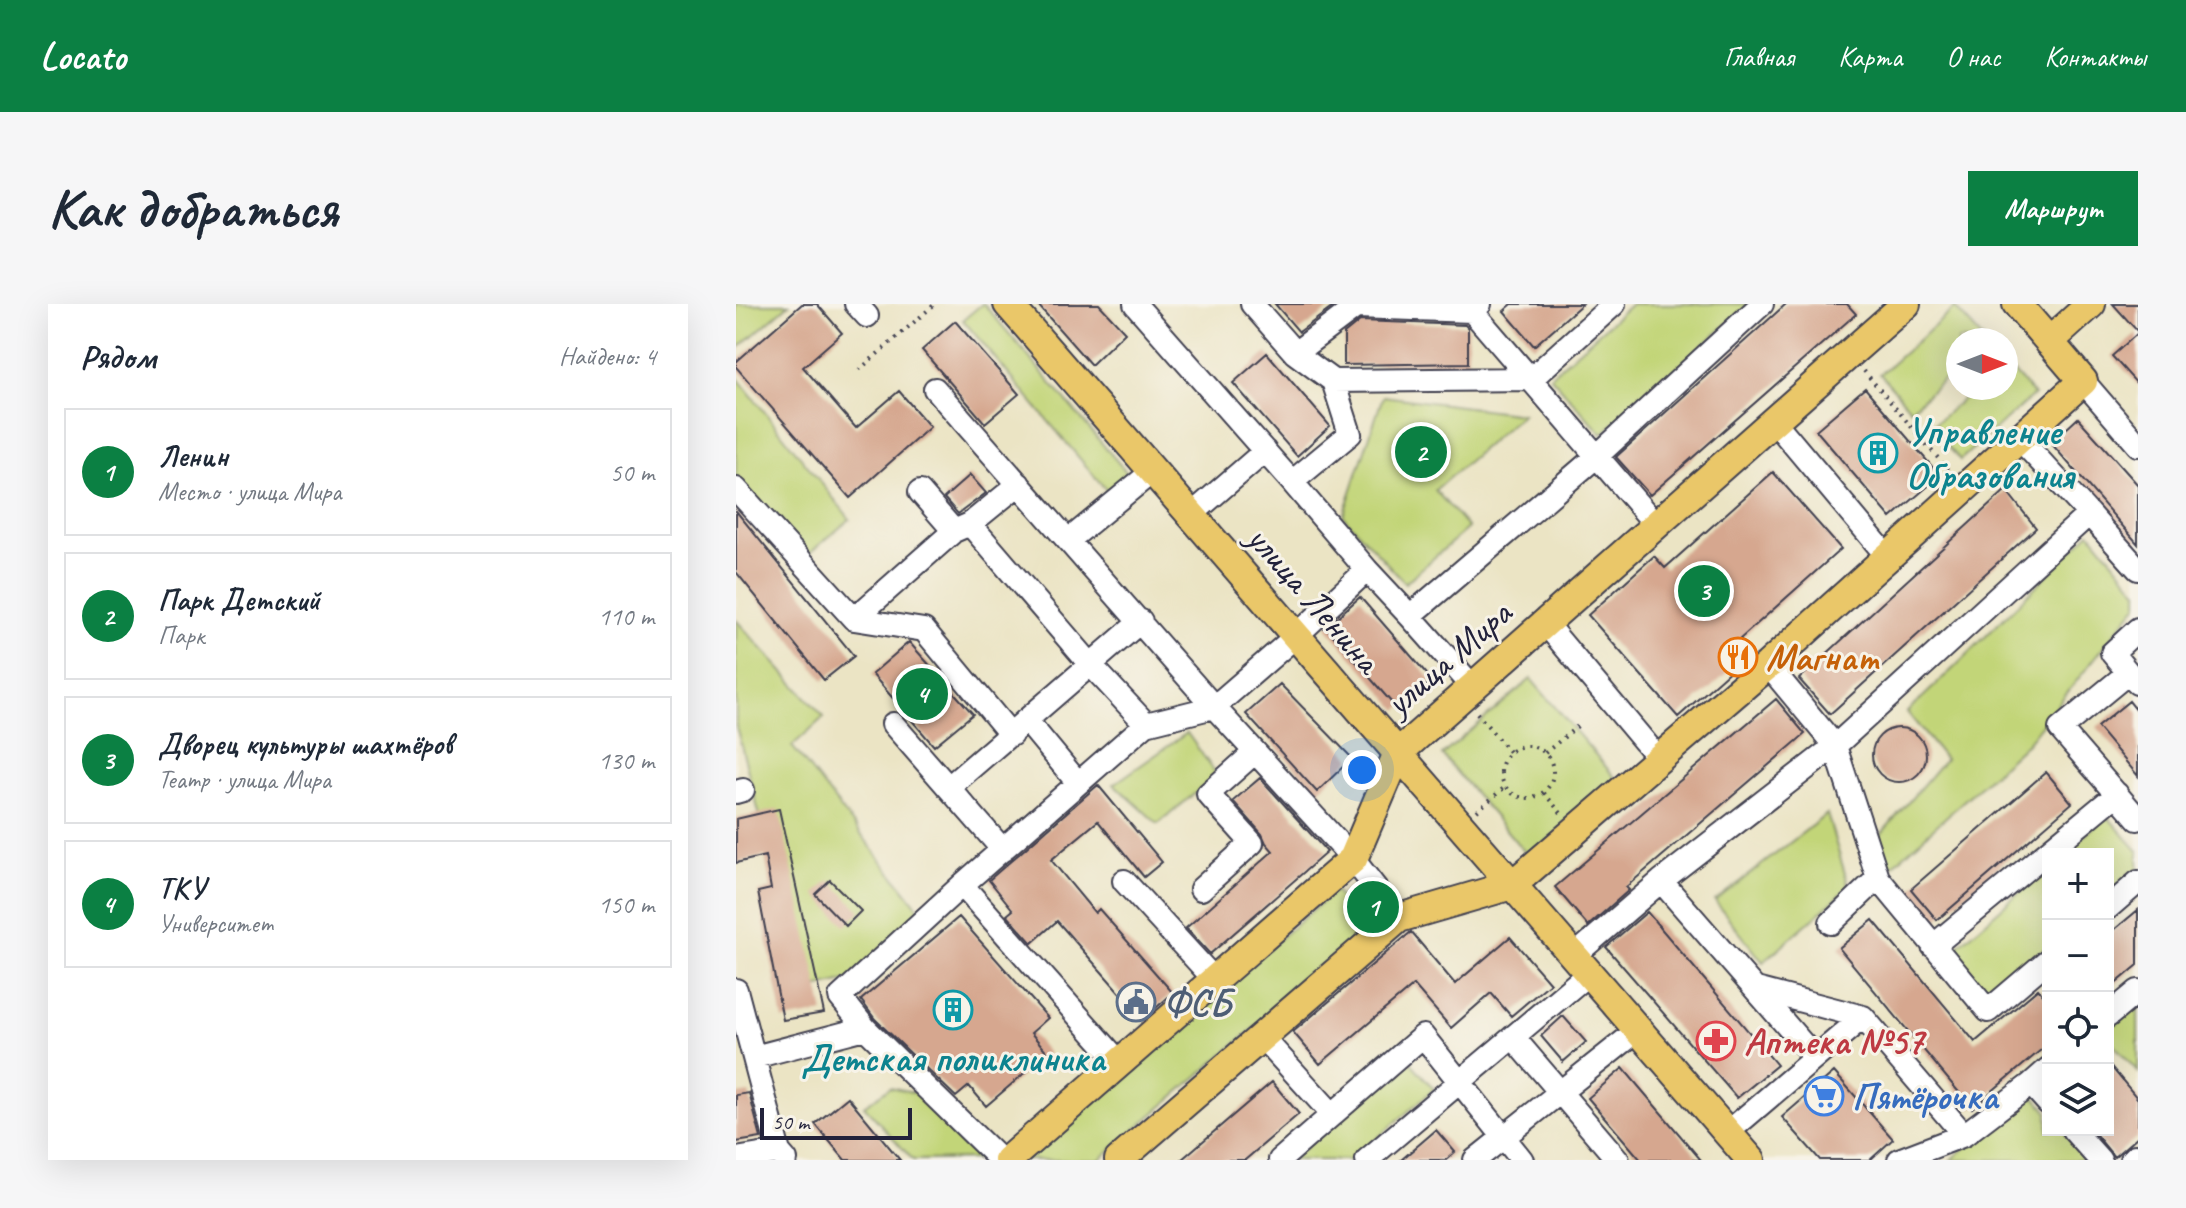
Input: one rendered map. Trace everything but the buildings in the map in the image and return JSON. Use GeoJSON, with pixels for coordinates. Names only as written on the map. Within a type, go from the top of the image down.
{"type":"FeatureCollection","features":[{"type":"Feature","properties":{"kind":"main road","name":"улица Ленина"},"geometry":{"type":"LineString","coordinates":[[1008,304],[1751,1160]]}},
{"type":"Feature","properties":{"kind":"main road"},"geometry":{"type":"LineString","coordinates":[[1119,1160],[1399,918],[1512,885],[1768,665],[2083,381],[2017,304]]}},
{"type":"Feature","properties":{"kind":"main road"},"geometry":{"type":"LineString","coordinates":[[2049,342],[2091,304]]}},
{"type":"Feature","properties":{"kind":"main road","name":"улица Мира"},"geometry":{"type":"LineString","coordinates":[[1008,1160],[1353,859],[1398,753],[1902,305]]}},
{"type":"Feature","properties":{"kind":"street"},"geometry":{"type":"LineString","coordinates":[[1135,304],[1410,616],[1468,692]]}},
{"type":"Feature","properties":{"kind":"street"},"geometry":{"type":"LineString","coordinates":[[1252,304],[1295,353],[1333,381],[1350,434],[1292,482]]}},
{"type":"Feature","properties":{"kind":"street"},"geometry":{"type":"LineString","coordinates":[[1333,381],[1531,379],[1614,304]]}},
{"type":"Feature","properties":{"kind":"street"},"geometry":{"type":"LineString","coordinates":[[1410,616],[1597,456],[1762,304]]}},
{"type":"Feature","properties":{"kind":"street"},"geometry":{"type":"LineString","coordinates":[[1295,353],[1355,305],[1476,308],[1531,379],[1656,525]]}},
{"type":"Feature","properties":{"kind":"street"},"geometry":{"type":"LineString","coordinates":[[2083,381],[2138,444]]}},
{"type":"Feature","properties":{"kind":"street"},"geometry":{"type":"LineString","coordinates":[[935,389],[1214,707],[1353,859],[1399,918]]}},
{"type":"Feature","properties":{"kind":"street"},"geometry":{"type":"LineString","coordinates":[[1774,421],[1887,556]]}},
{"type":"Feature","properties":{"kind":"street"},"geometry":{"type":"LineString","coordinates":[[2019,438],[2138,569]]}},
{"type":"Feature","properties":{"kind":"street"},"geometry":{"type":"LineString","coordinates":[[1191,515],[1265,451]]}},
{"type":"Feature","properties":{"kind":"street"},"geometry":{"type":"LineString","coordinates":[[1069,540],[1153,471]]}},
{"type":"Feature","properties":{"kind":"street"},"geometry":{"type":"LineString","coordinates":[[854,619],[1019,484]]}},
{"type":"Feature","properties":{"kind":"street"},"geometry":{"type":"LineString","coordinates":[[736,489],[854,619],[924,630],[1078,783]]}},
{"type":"Feature","properties":{"kind":"street"},"geometry":{"type":"LineString","coordinates":[[920,492],[962,528],[1146,724]]}},
{"type":"Feature","properties":{"kind":"street"},"geometry":{"type":"LineString","coordinates":[[1367,1160],[1513,1037],[1661,881],[1835,746],[2089,514]]}},
{"type":"Feature","properties":{"kind":"street"},"geometry":{"type":"LineString","coordinates":[[1000,1160],[865,1028],[840,997],[1146,724],[1214,707],[1367,570]]}},
{"type":"Feature","properties":{"kind":"street"},"geometry":{"type":"LineString","coordinates":[[950,786],[1141,621]]}},
{"type":"Feature","properties":{"kind":"street"},"geometry":{"type":"LineString","coordinates":[[1545,623],[1659,759]]}},
{"type":"Feature","properties":{"kind":"street"},"geometry":{"type":"LineString","coordinates":[[2138,629],[2112,653],[2133,679],[2060,729],[2138,819]]}},
{"type":"Feature","properties":{"kind":"street"},"geometry":{"type":"LineString","coordinates":[[1768,665],[1835,746],[1878,878],[1988,1011],[2042,965]]}},
{"type":"Feature","properties":{"kind":"street"},"geometry":{"type":"LineString","coordinates":[[893,724],[1003,850]]}},
{"type":"Feature","properties":{"kind":"street"},"geometry":{"type":"LineString","coordinates":[[1201,889],[1252,843],[1208,794],[1255,752]]}},
{"type":"Feature","properties":{"kind":"street"},"geometry":{"type":"LineString","coordinates":[[1933,946],[2117,794]]}},
{"type":"Feature","properties":{"kind":"street"},"geometry":{"type":"LineString","coordinates":[[1831,923],[1878,878]]}},
{"type":"Feature","properties":{"kind":"street"},"geometry":{"type":"LineString","coordinates":[[1124,881],[1214,979]]}},
{"type":"Feature","properties":{"kind":"street"},"geometry":{"type":"LineString","coordinates":[[1661,881],[1815,1058]]}},
{"type":"Feature","properties":{"kind":"street"},"geometry":{"type":"LineString","coordinates":[[2114,903],[2138,882]]}},
{"type":"Feature","properties":{"kind":"street"},"geometry":{"type":"LineString","coordinates":[[962,885],[1119,1062]]}},
{"type":"Feature","properties":{"kind":"street"},"geometry":{"type":"LineString","coordinates":[[1756,989],[1863,1017],[1964,1135]]}},
{"type":"Feature","properties":{"kind":"street"},"geometry":{"type":"LineString","coordinates":[[736,990],[783,1156],[736,1159]]}},
{"type":"Feature","properties":{"kind":"street"},"geometry":{"type":"LineString","coordinates":[[2114,1011],[2138,991]]}},
{"type":"Feature","properties":{"kind":"street"},"geometry":{"type":"LineString","coordinates":[[1727,1133],[1863,1017]]}},
{"type":"Feature","properties":{"kind":"street"},"geometry":{"type":"LineString","coordinates":[[754,1057],[865,1028]]}},
{"type":"Feature","properties":{"kind":"street"},"geometry":{"type":"LineString","coordinates":[[1475,1160],[1638,1030]]}},
{"type":"Feature","properties":{"kind":"street"},"geometry":{"type":"LineString","coordinates":[[1280,1160],[1423,1036],[1522,1160]]}},
{"type":"Feature","properties":{"kind":"street"},"geometry":{"type":"LineString","coordinates":[[1262,1037],[1332,1114]]}},
{"type":"Feature","properties":{"kind":"street"},"geometry":{"type":"LineString","coordinates":[[1513,1037],[1618,1160]]}},
{"type":"Feature","properties":{"kind":"street"},"geometry":{"type":"LineString","coordinates":[[1899,1160],[1964,1135],[2042,1074]]}},
{"type":"Feature","properties":{"kind":"street"},"geometry":{"type":"LineString","coordinates":[[2031,1084],[2042,1096]]}},
{"type":"Feature","properties":{"kind":"street"},"geometry":{"type":"LineString","coordinates":[[2078,1136],[2100,1160]]}},
{"type":"Feature","properties":{"kind":"path"},"geometry":{"type":"LineString","coordinates":[[859,370],[935,304]]}},
{"type":"Feature","properties":{"kind":"path"},"geometry":{"type":"LineString","coordinates":[[1849,354],[1964,488]]}},
{"type":"Feature","properties":{"kind":"path"},"geometry":{"type":"LineString","coordinates":[[1468,692],[1510,753]]}},
{"type":"Feature","properties":{"kind":"path"},"geometry":{"type":"LineString","coordinates":[[1545,753],[1580,724]]}},
{"type":"Feature","properties":{"kind":"path"},"geometry":{"type":"LineString","coordinates":[[1527,746],[1545,753],[1554,773],[1544,793],[1526,799],[1512,794],[1505,787],[1501,771],[1510,753],[1527,746]]}},
{"type":"Feature","properties":{"kind":"path"},"geometry":{"type":"LineString","coordinates":[[1460,825],[1505,787]]}},
{"type":"Feature","properties":{"kind":"green space"},"geometry":{"type":"Polygon","coordinates":[[[736,304],[789,304],[736,350],[736,304]]]}},
{"type":"Feature","properties":{"kind":"green space"},"geometry":{"type":"Polygon","coordinates":[[[982,304],[1127,473],[1107,491],[963,320],[982,304]]]}},
{"type":"Feature","properties":{"kind":"green space"},"geometry":{"type":"Polygon","coordinates":[[[1631,304],[1750,304],[1602,434],[1550,376],[1631,304]]]}},
{"type":"Feature","properties":{"kind":"green space"},"geometry":{"type":"Polygon","coordinates":[[[1955,308],[1973,328],[1946,328],[1946,378],[1911,409],[1880,374],[1955,308]]]}},
{"type":"Feature","properties":{"kind":"green space"},"geometry":{"type":"Polygon","coordinates":[[[736,376],[850,519],[806,556],[736,479],[736,376]]]}},
{"type":"Feature","properties":{"kind":"green space"},"geometry":{"type":"Polygon","coordinates":[[[2018,377],[2034,395],[1960,460],[1931,427],[1961,400],[2018,400],[2018,377]]]}},
{"type":"Feature","properties":{"kind":"green space"},"geometry":{"type":"Polygon","coordinates":[[[1383,396],[1522,414],[1435,490],[1468,528],[1405,583],[1343,516],[1383,396]]]}},
{"type":"Feature","properties":{"kind":"green space"},"geometry":{"type":"Polygon","coordinates":[[[2090,532],[2138,591],[2138,604],[2027,743],[1891,867],[1876,840],[1945,759],[1907,712],[2090,532]]]}},
{"type":"Feature","properties":{"kind":"green space"},"geometry":{"type":"Polygon","coordinates":[[[736,620],[824,717],[792,746],[921,911],[849,980],[806,990],[736,726],[736,620]]]}},
{"type":"Feature","properties":{"kind":"green space"},"geometry":{"type":"Polygon","coordinates":[[[1531,679],[1618,781],[1529,857],[1442,755],[1531,679]]]}},
{"type":"Feature","properties":{"kind":"green space"},"geometry":{"type":"Polygon","coordinates":[[[1187,733],[1217,775],[1158,824],[1114,784],[1187,733]]]}},
{"type":"Feature","properties":{"kind":"green space"},"geometry":{"type":"Polygon","coordinates":[[[1827,814],[1849,887],[1763,962],[1715,901],[1827,814]]]}},
{"type":"Feature","properties":{"kind":"green space"},"geometry":{"type":"Polygon","coordinates":[[[2107,816],[2138,851],[2138,870],[2114,891],[2114,848],[2070,848],[2107,816]]]}},
{"type":"Feature","properties":{"kind":"green space"},"geometry":{"type":"Polygon","coordinates":[[[2042,872],[2042,953],[1991,997],[1952,951],[2042,872]]]}},
{"type":"Feature","properties":{"kind":"green space"},"geometry":{"type":"Polygon","coordinates":[[[1335,891],[1366,933],[1099,1160],[1022,1160],[1335,891]]]}},
{"type":"Feature","properties":{"kind":"green space"},"geometry":{"type":"Polygon","coordinates":[[[2138,1007],[2138,1072],[2114,1045],[2114,1025],[2138,1007]]]}},
{"type":"Feature","properties":{"kind":"green space"},"geometry":{"type":"Polygon","coordinates":[[[1408,1059],[1434,1089],[1352,1160],[1291,1160],[1408,1059]]]}},
{"type":"Feature","properties":{"kind":"green space"},"geometry":{"type":"Polygon","coordinates":[[[890,1087],[921,1094],[980,1159],[913,1160],[864,1106],[890,1087]]]}},
{"type":"Feature","properties":{"kind":"green space"},"geometry":{"type":"Polygon","coordinates":[[[2031,1092],[2042,1105],[2042,1136],[2068,1136],[2088,1160],[1951,1160],[2031,1092]]]}},
{"type":"Feature","properties":{"kind":"place","name":"Парк Детский"},"geometry":{"type":"Point","coordinates":[1421,452]}},
{"type":"Feature","properties":{"kind":"place","name":"Управление Образования"},"geometry":{"type":"Point","coordinates":[1878,453]}},
{"type":"Feature","properties":{"kind":"place","name":"Дворец культуры шахтёров"},"geometry":{"type":"Point","coordinates":[1704,591]}},
{"type":"Feature","properties":{"kind":"place","name":"Магнат"},"geometry":{"type":"Point","coordinates":[1738,657]}},
{"type":"Feature","properties":{"kind":"place","name":"ТКУ"},"geometry":{"type":"Point","coordinates":[922,694]}},
{"type":"Feature","properties":{"kind":"place","name":"Ленин"},"geometry":{"type":"Point","coordinates":[1373,907]}},
{"type":"Feature","properties":{"kind":"place","name":"ФСБ"},"geometry":{"type":"Point","coordinates":[1136,1002]}},
{"type":"Feature","properties":{"kind":"place","name":"Детская поликлиника"},"geometry":{"type":"Point","coordinates":[953,1010]}},
{"type":"Feature","properties":{"kind":"place","name":"Аптека №57"},"geometry":{"type":"Point","coordinates":[1716,1041]}},
{"type":"Feature","properties":{"kind":"place","name":"Пятёрочка"},"geometry":{"type":"Point","coordinates":[1824,1096]}}]}
